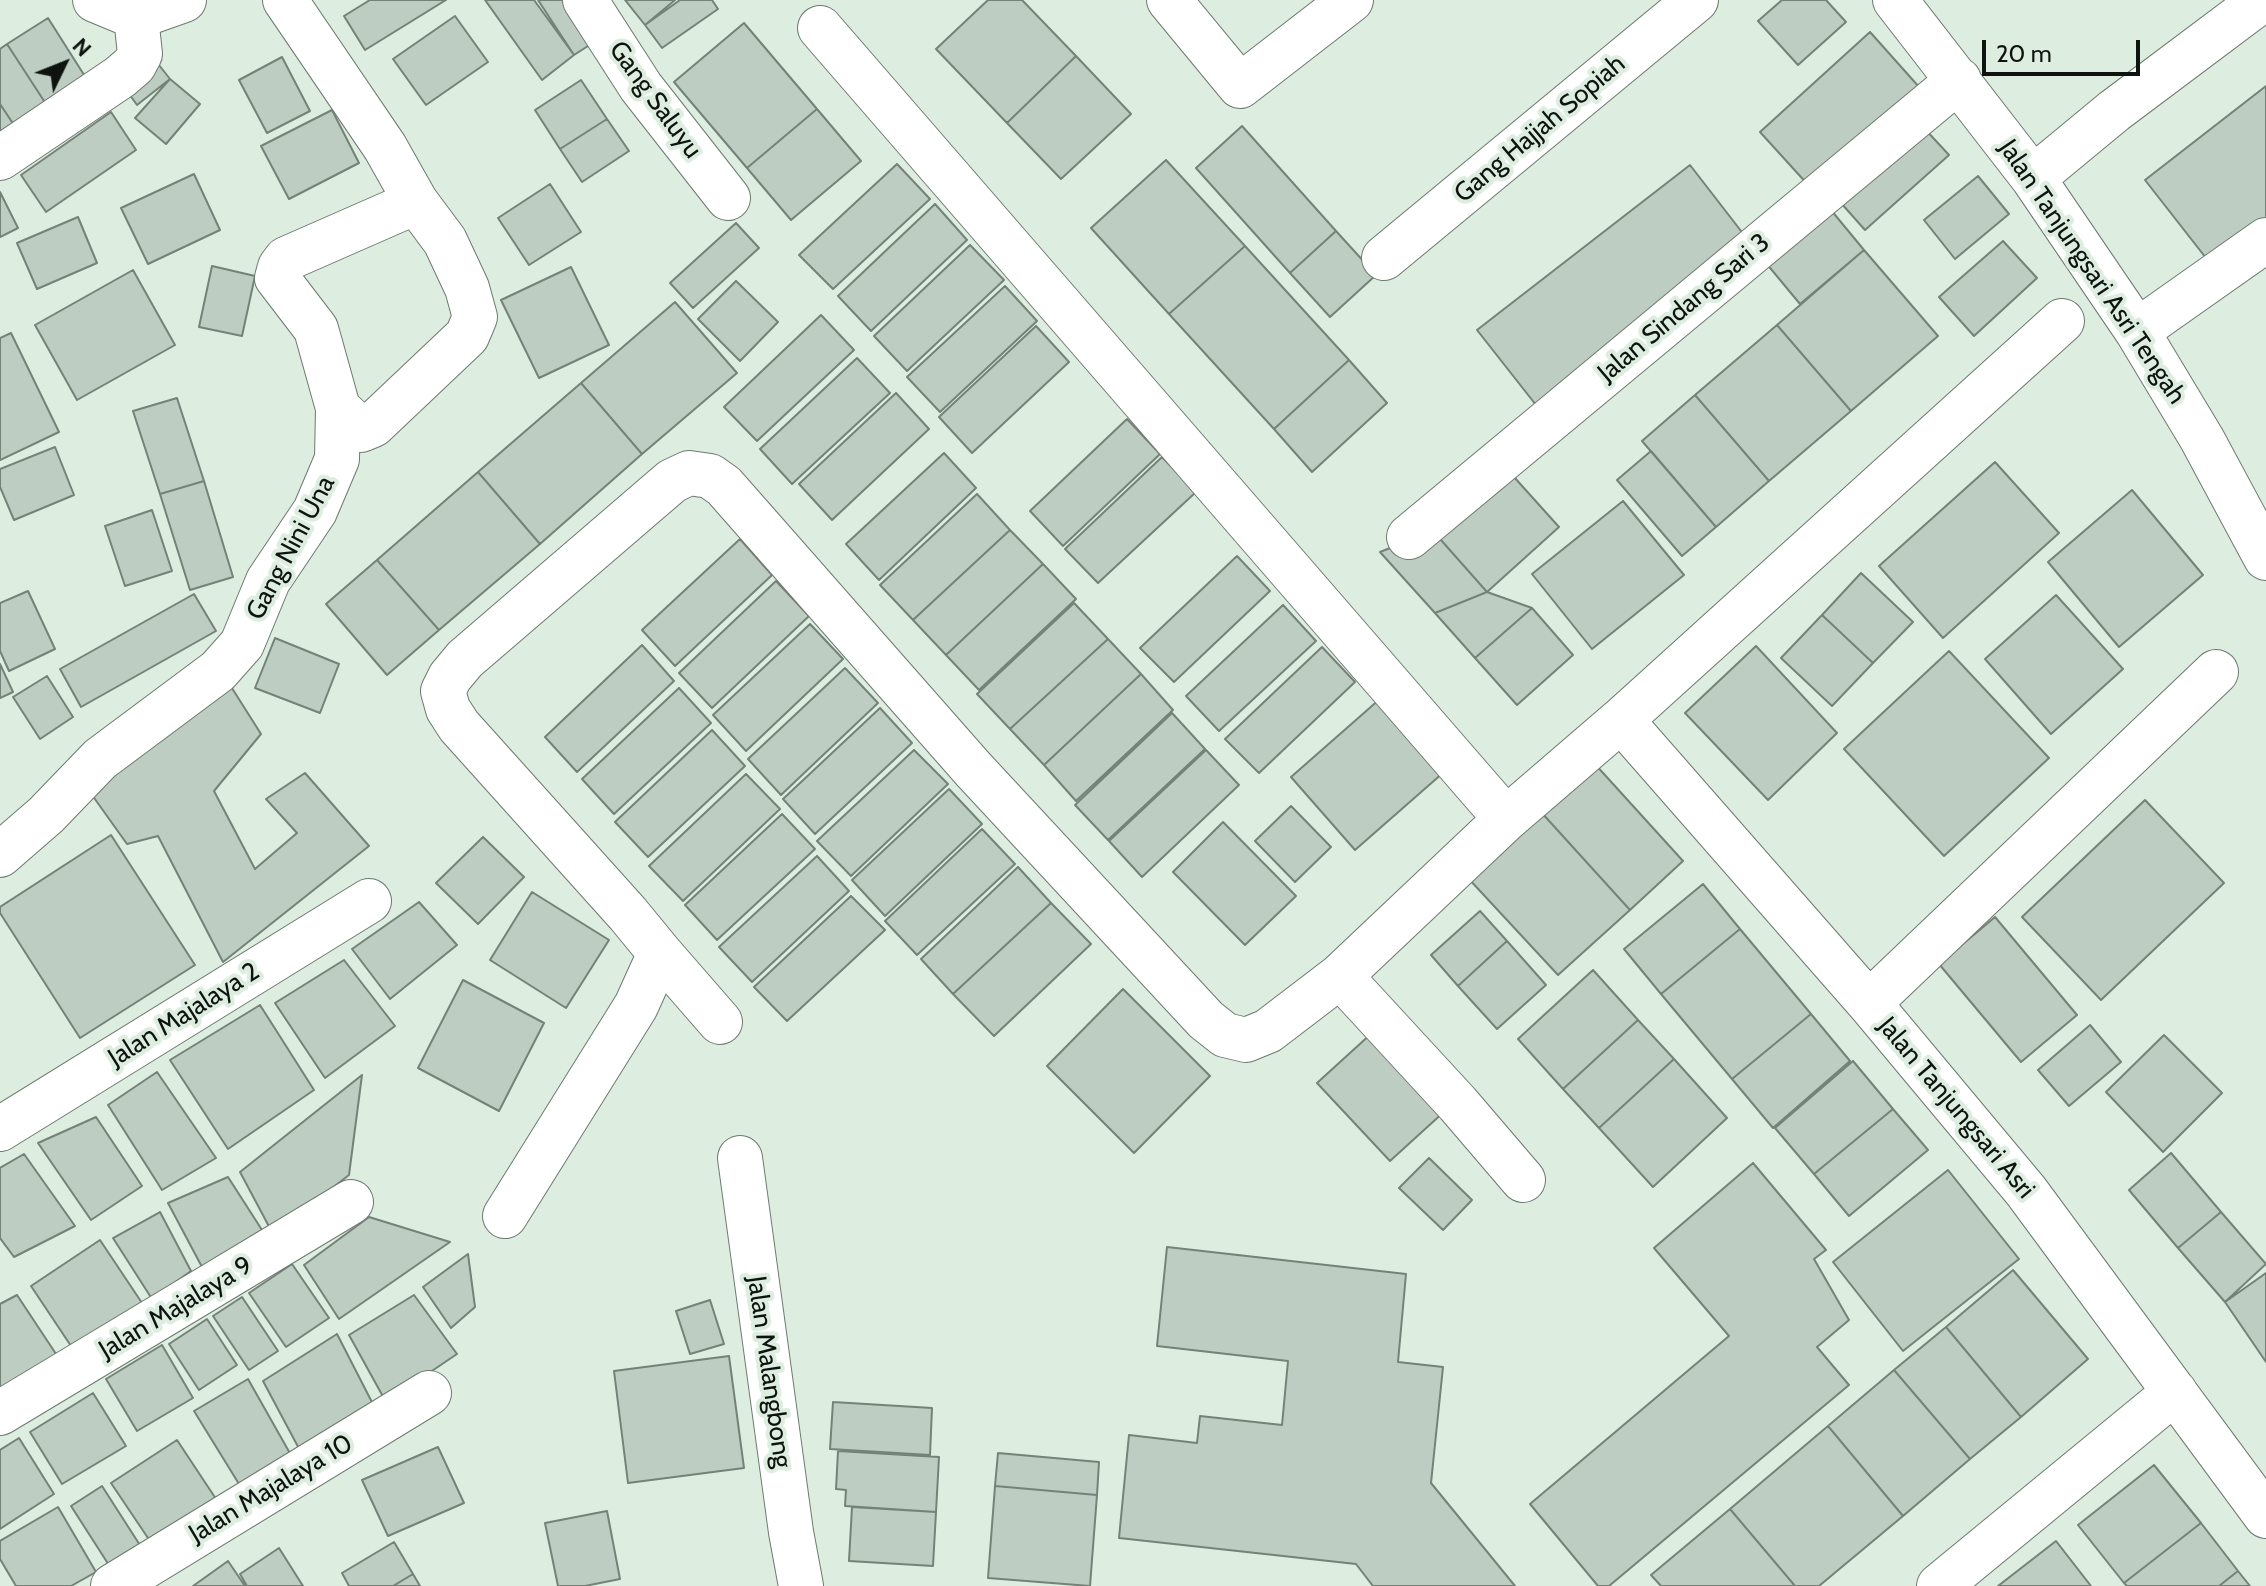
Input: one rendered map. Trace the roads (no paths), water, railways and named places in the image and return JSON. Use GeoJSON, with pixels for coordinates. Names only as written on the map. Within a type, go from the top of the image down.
{"type":"FeatureCollection","features":[{"type":"Feature","properties":{"kind":"street"},"geometry":{"type":"LineString","coordinates":[[95,0],[136,17],[184,0]]}},
{"type":"Feature","properties":{"kind":"street"},"geometry":{"type":"LineString","coordinates":[[285,0],[385,147],[416,202],[445,241],[467,288],[475,317],[467,336],[373,425],[361,430],[338,408]]}},
{"type":"Feature","properties":{"kind":"street","name":"Gang Saluyu"},"geometry":{"type":"LineString","coordinates":[[585,0],[641,87],[728,198]]}},
{"type":"Feature","properties":{"kind":"street"},"geometry":{"type":"LineString","coordinates":[[1169,0],[1240,86],[1351,0]]}},
{"type":"Feature","properties":{"kind":"street","name":"Gang Hajjah Sopiah"},"geometry":{"type":"LineString","coordinates":[[1384,258],[1696,0]]}},
{"type":"Feature","properties":{"kind":"street"},"geometry":{"type":"LineString","coordinates":[[2033,178],[2114,111],[2262,0]]}},
{"type":"Feature","properties":{"kind":"street","name":"Jalan Tanjungsari Asri Tengah"},"geometry":{"type":"LineString","coordinates":[[1904,3],[2146,325],[2202,439],[2266,558]]}},
{"type":"Feature","properties":{"kind":"street"},"geometry":{"type":"LineString","coordinates":[[0,158],[134,65],[140,54],[136,17]]}},
{"type":"Feature","properties":{"kind":"street"},"geometry":{"type":"LineString","coordinates":[[820,28],[1506,819]]}},
{"type":"Feature","properties":{"kind":"street","name":"Jalan Sindang Sari 3"},"geometry":{"type":"LineString","coordinates":[[1409,537],[1959,80]]}},
{"type":"Feature","properties":{"kind":"street","name":"Gang Nini Una"},"geometry":{"type":"LineString","coordinates":[[0,855],[46,815],[100,759],[218,671],[242,644],[268,581],[315,511],[337,459],[338,408],[316,329],[277,278],[280,267],[286,259],[416,202]]}},
{"type":"Feature","properties":{"kind":"street"},"geometry":{"type":"LineString","coordinates":[[2146,325],[2266,240]]}},
{"type":"Feature","properties":{"kind":"street"},"geometry":{"type":"LineString","coordinates":[[720,1022],[628,914],[459,726],[448,709],[443,691],[465,659],[672,481],[689,473],[710,476],[724,486],[973,769],[1206,1020],[1225,1035],[1246,1040],[1268,1031],[1340,976],[1506,819],[1621,720],[2062,321]]}},
{"type":"Feature","properties":{"kind":"street"},"geometry":{"type":"LineString","coordinates":[[1869,1003],[2216,672]]}},
{"type":"Feature","properties":{"kind":"street","name":"Jalan Tanjungsari Asri"},"geometry":{"type":"LineString","coordinates":[[1621,720],[1869,1003],[2026,1191],[2266,1516]]}},
{"type":"Feature","properties":{"kind":"street","name":"Jalan Majalaya 2"},"geometry":{"type":"LineString","coordinates":[[0,1129],[369,901]]}},
{"type":"Feature","properties":{"kind":"street"},"geometry":{"type":"LineString","coordinates":[[505,1216],[636,1006],[660,953]]}},
{"type":"Feature","properties":{"kind":"street"},"geometry":{"type":"LineString","coordinates":[[1340,976],[1523,1180]]}},
{"type":"Feature","properties":{"kind":"street","name":"Jalan Malangbong"},"geometry":{"type":"LineString","coordinates":[[740,1158],[801,1586]]}},
{"type":"Feature","properties":{"kind":"street","name":"Jalan Majalaya 9"},"geometry":{"type":"LineString","coordinates":[[0,1413],[351,1202]]}},
{"type":"Feature","properties":{"kind":"street"},"geometry":{"type":"LineString","coordinates":[[1939,1586],[2175,1392]]}},
{"type":"Feature","properties":{"kind":"street","name":"Jalan Majalaya 10"},"geometry":{"type":"LineString","coordinates":[[113,1586],[429,1393]]}}]}
